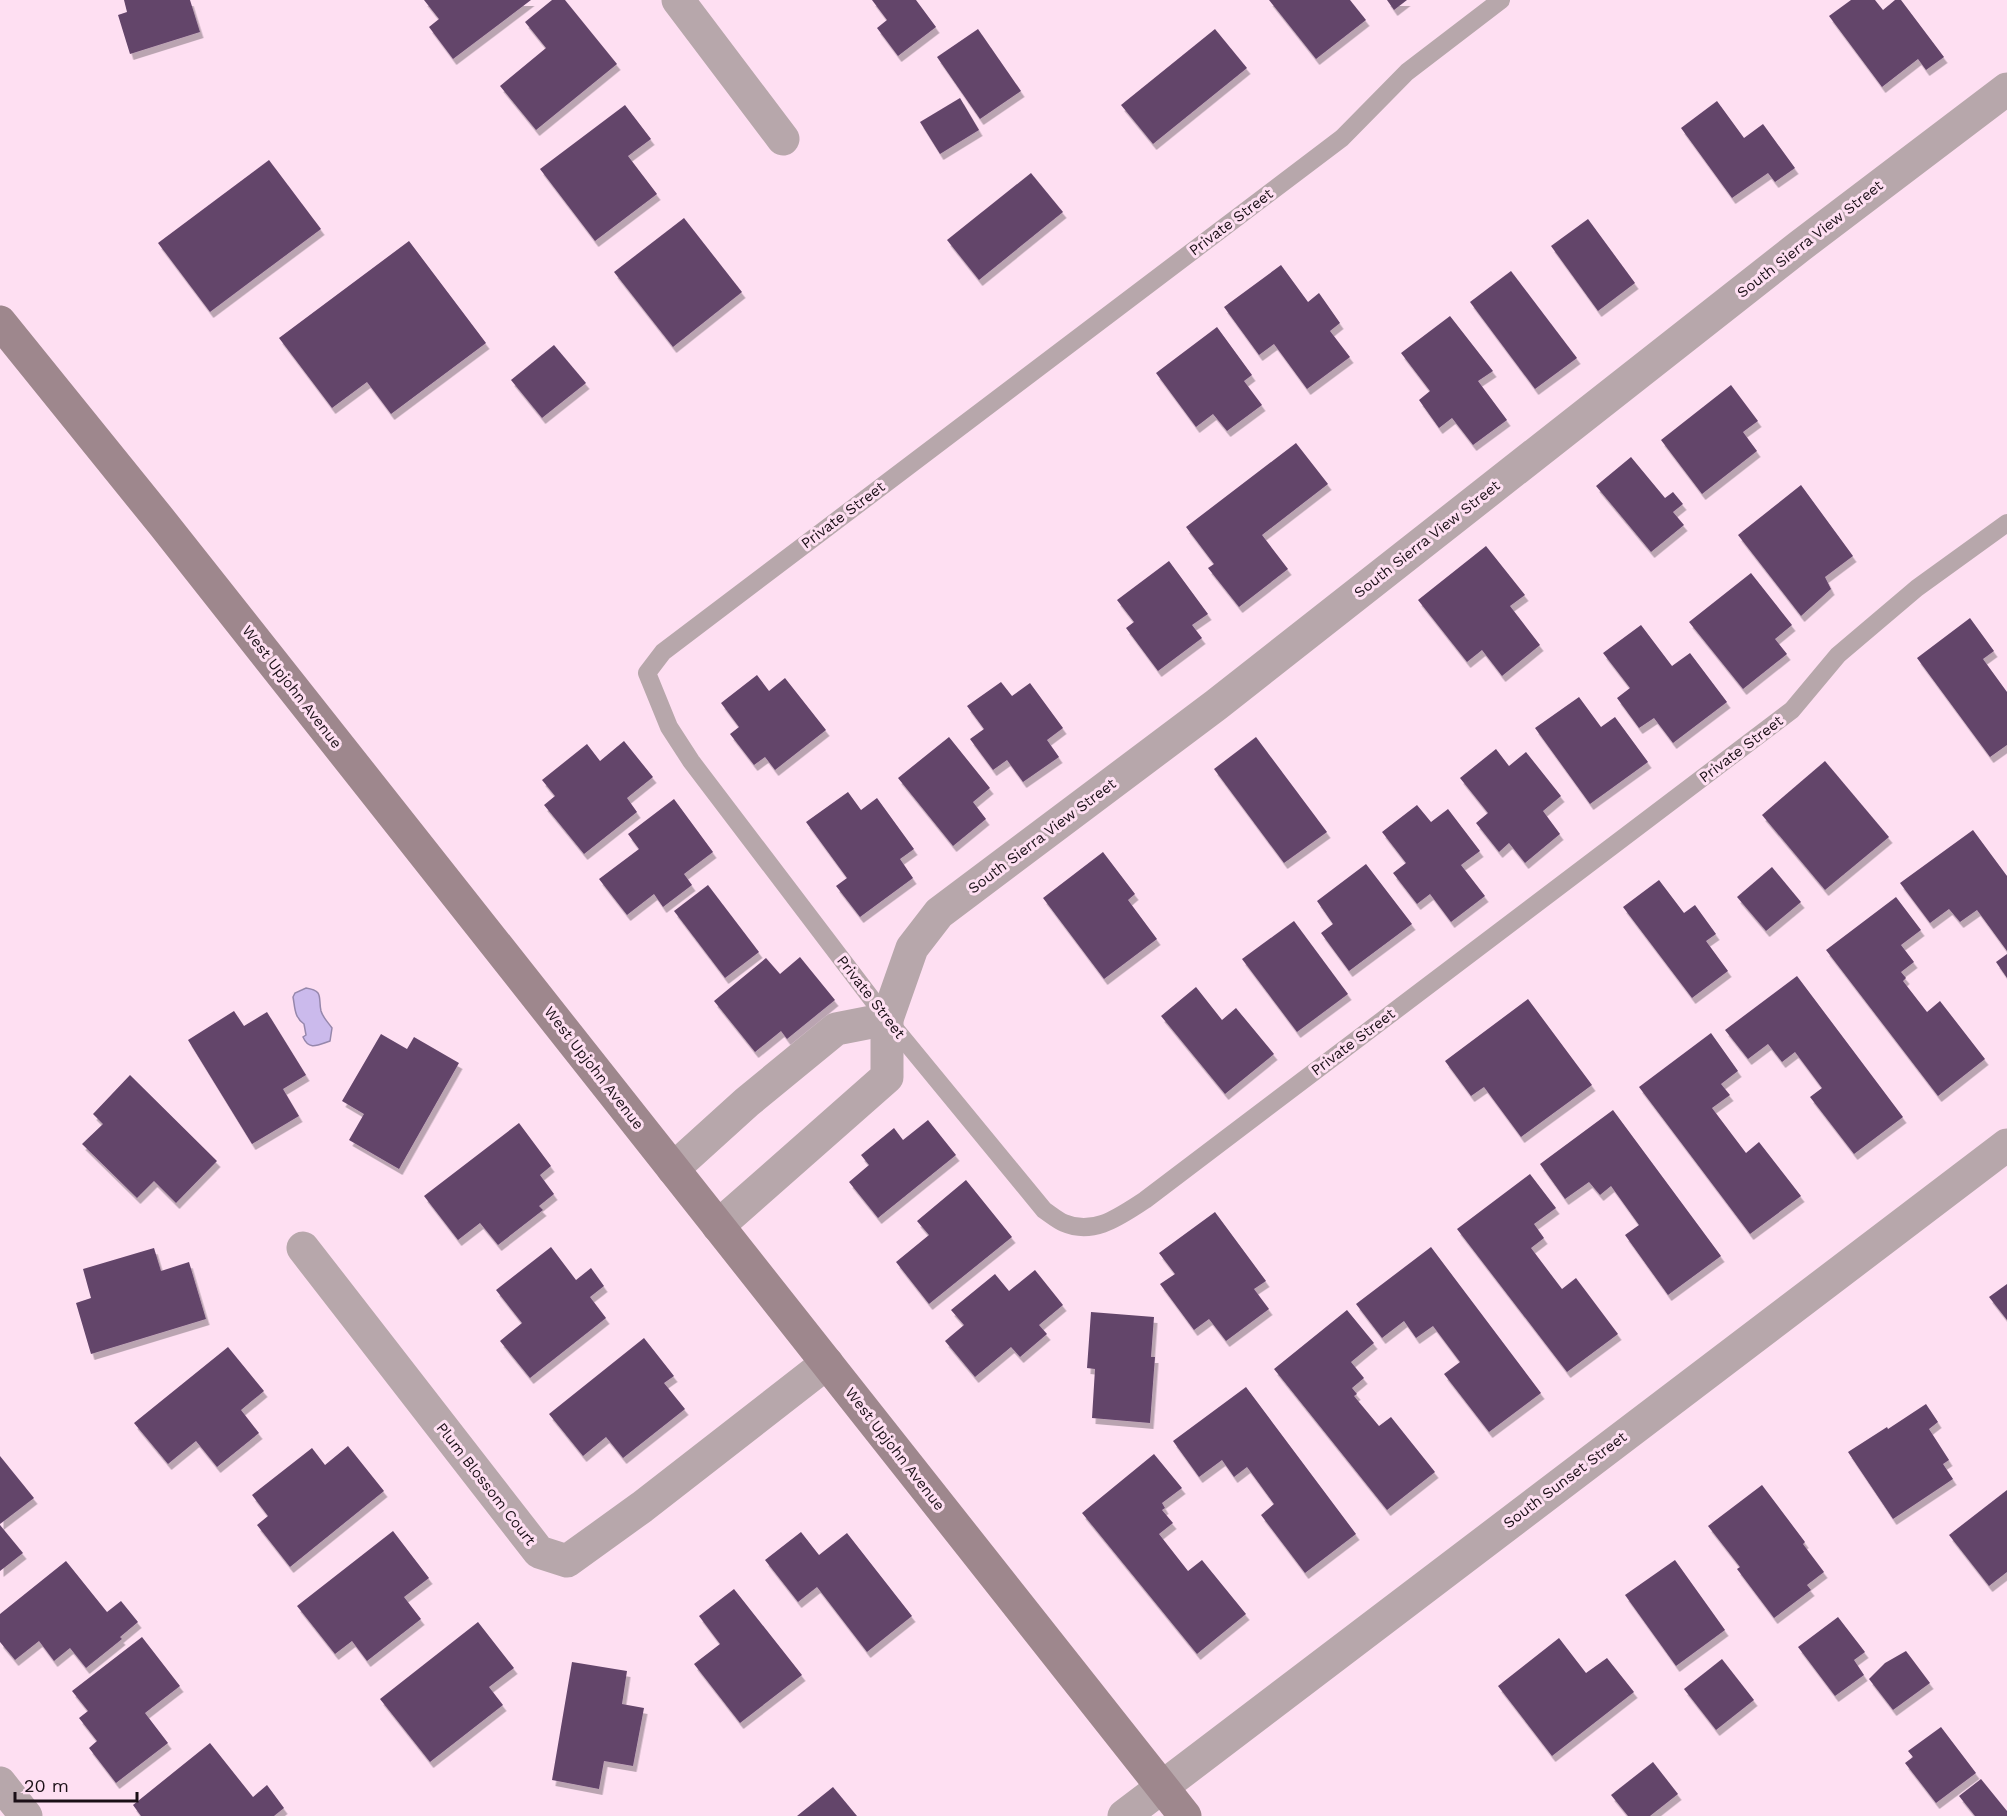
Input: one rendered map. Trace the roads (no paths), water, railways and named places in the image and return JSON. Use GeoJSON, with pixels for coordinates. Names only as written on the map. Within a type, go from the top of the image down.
{"type":"FeatureCollection","features":[{"type":"Feature","properties":{"kind":"main road","name":"West Upjohn Avenue"},"geometry":{"type":"LineString","coordinates":[[0,322],[165,525],[1185,1816]]}},
{"type":"Feature","properties":{"kind":"street"},"geometry":{"type":"LineString","coordinates":[[678,0],[783,139]]}},
{"type":"Feature","properties":{"kind":"street","name":"South Sierra View Street"},"geometry":{"type":"LineString","coordinates":[[718,1226],[887,1077],[887,1019],[912,948],[939,913],[1216,705],[1800,246],[2007,89]]}},
{"type":"Feature","properties":{"kind":"street"},"geometry":{"type":"LineString","coordinates":[[673,1169],[747,1102],[836,1029],[887,1019]]}},
{"type":"Feature","properties":{"kind":"street","name":"South Sunset Street"},"geometry":{"type":"LineString","coordinates":[[1124,1816],[2007,1145]]}},
{"type":"Feature","properties":{"kind":"street","name":"Plum Blossom Court"},"geometry":{"type":"LineString","coordinates":[[303,1248],[539,1552],[567,1561],[642,1507],[828,1364]]}},
{"type":"Feature","properties":{"kind":"street"},"geometry":{"type":"LineString","coordinates":[[0,1783],[26,1816]]}},
{"type":"Feature","properties":{"kind":"lane","name":"Private Street"},"geometry":{"type":"LineString","coordinates":[[1501,0],[1407,72],[1342,138],[663,652],[647,673],[669,727],[691,761],[887,1019],[1044,1210],[1064,1223],[1084,1227],[1099,1226],[1112,1221],[1155,1193],[1792,710],[1838,655],[1917,588],[2007,523]]}}]}
